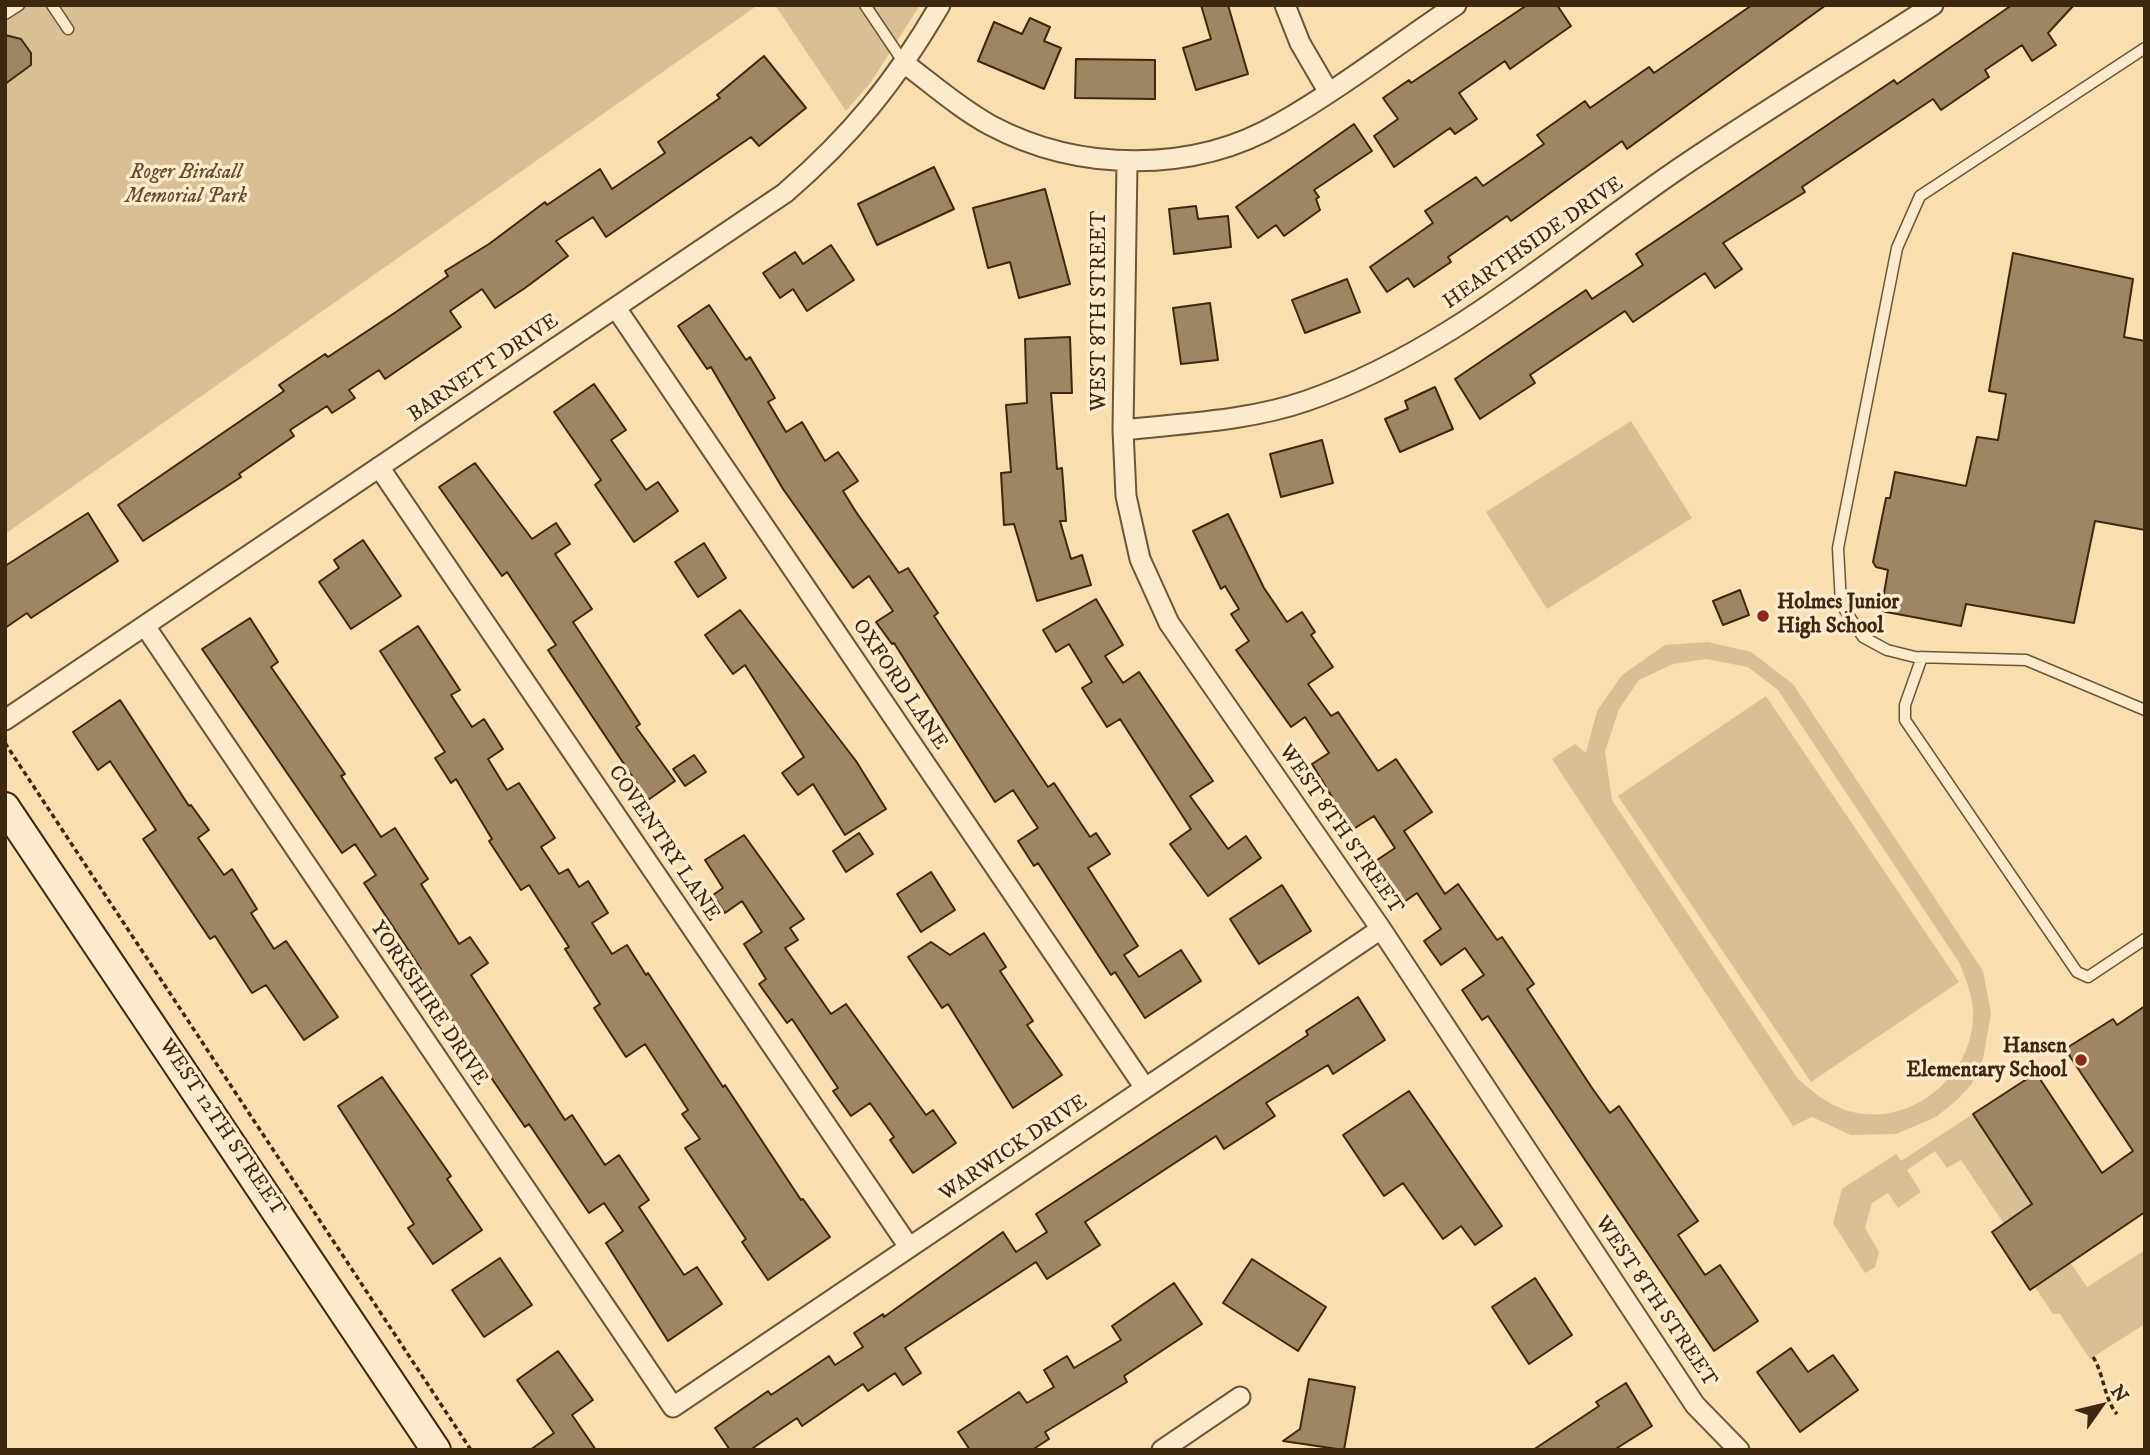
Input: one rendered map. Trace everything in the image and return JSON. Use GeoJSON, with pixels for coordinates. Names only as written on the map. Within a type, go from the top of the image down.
{"type":"FeatureCollection","features":[{"type":"Feature","properties":{"kind":"main road","name":"WEST 12TH STREET"},"geometry":{"type":"LineString","coordinates":[[5,807],[436,1450]]}},
{"type":"Feature","properties":{"kind":"street","name":"BARNETT DRIVE"},"geometry":{"type":"LineString","coordinates":[[5,720],[785,193],[850,134],[904,63],[940,5]]}},
{"type":"Feature","properties":{"kind":"street"},"geometry":{"type":"LineString","coordinates":[[1285,5],[1306,54],[1328,92]]}},
{"type":"Feature","properties":{"kind":"street"},"geometry":{"type":"LineString","coordinates":[[904,63],[961,106],[1021,139],[1073,155],[1127,162],[1159,160],[1222,148],[1279,124],[1456,5]]}},
{"type":"Feature","properties":{"kind":"street","name":"HEARTHSIDE DRIVE"},"geometry":{"type":"LineString","coordinates":[[1123,430],[1220,421],[1265,412],[1304,402],[1387,368],[1461,325],[1675,172],[1933,5]]}},
{"type":"Feature","properties":{"kind":"street","name":"WEST 8TH STREET"},"geometry":{"type":"LineString","coordinates":[[1127,162],[1123,430],[1126,496],[1140,559],[1169,623],[1381,929],[1695,1405],[1731,1448]]}},
{"type":"Feature","properties":{"kind":"street","name":"OXFORD LANE"},"geometry":{"type":"LineString","coordinates":[[616,309],[1145,1088]]}},
{"type":"Feature","properties":{"kind":"street","name":"COVENTRY LANE"},"geometry":{"type":"LineString","coordinates":[[379,467],[909,1247]]}},
{"type":"Feature","properties":{"kind":"street","name":"YORKSHIRE DRIVE"},"geometry":{"type":"LineString","coordinates":[[145,626],[673,1407]]}},
{"type":"Feature","properties":{"kind":"street","name":"WARWICK DRIVE"},"geometry":{"type":"LineString","coordinates":[[673,1407],[1381,929]]}},
{"type":"Feature","properties":{"kind":"street"},"geometry":{"type":"LineString","coordinates":[[1162,1450],[1240,1398]]}},
{"type":"Feature","properties":{"kind":"lane"},"geometry":{"type":"LineString","coordinates":[[5,14],[19,5]]}},
{"type":"Feature","properties":{"kind":"lane"},"geometry":{"type":"LineString","coordinates":[[52,5],[68,29]]}},
{"type":"Feature","properties":{"kind":"lane"},"geometry":{"type":"LineString","coordinates":[[865,5],[904,63]]}},
{"type":"Feature","properties":{"kind":"lane"},"geometry":{"type":"LineString","coordinates":[[2145,48],[1920,197],[1897,248],[1838,548],[1841,604],[1863,638],[1887,650],[1922,657],[2026,660],[2145,710]]}},
{"type":"Feature","properties":{"kind":"lane"},"geometry":{"type":"LineString","coordinates":[[1922,657],[1905,705],[1905,720],[2071,964],[2088,977],[2145,939]]}},
{"type":"Feature","properties":{"kind":"path"},"geometry":{"type":"LineString","coordinates":[[5,743],[471,1450]]}},
{"type":"Feature","properties":{"kind":"path"},"geometry":{"type":"LineString","coordinates":[[2093,1357],[2104,1378],[2110,1406],[2117,1414]]}},
{"type":"Feature","properties":{"kind":"green space","name":"Roger Birdsall Memorial Park"},"geometry":{"type":"Polygon","coordinates":[[[5,5],[758,5],[5,534],[5,5]]]}},
{"type":"Feature","properties":{"kind":"green space"},"geometry":{"type":"Polygon","coordinates":[[[775,5],[920,5],[871,82],[846,111],[775,5]]]}},
{"type":"Feature","properties":{"kind":"green space"},"geometry":{"type":"Polygon","coordinates":[[[1631,421],[1692,518],[1547,609],[1486,512],[1631,421]]]}},
{"type":"Feature","properties":{"kind":"green space"},"geometry":{"type":"Polygon","coordinates":[[[1708,642],[1751,652],[1793,684],[1983,971],[1991,1013],[1983,1059],[1971,1085],[1936,1117],[1896,1134],[1851,1135],[1812,1117],[1793,1126],[1552,759],[1575,744],[1586,753],[1597,711],[1622,675],[1665,645],[1708,642]],[[1706,659],[1673,664],[1639,680],[1619,709],[1605,752],[1612,800],[1798,1079],[1824,1100],[1853,1112],[1878,1114],[1902,1110],[1924,1100],[1944,1084],[1959,1064],[1969,1041],[1973,1016],[1967,983],[1960,964],[1778,690],[1748,667],[1706,659]]]}},
{"type":"Feature","properties":{"kind":"green space"},"geometry":{"type":"Polygon","coordinates":[[[1766,696],[1959,982],[1811,1082],[1618,796],[1766,696]]]}},
{"type":"Feature","properties":{"kind":"green space"},"geometry":{"type":"Polygon","coordinates":[[[1973,1114],[2032,1204],[2004,1224],[1961,1160],[1947,1168],[1935,1151],[1907,1170],[1921,1192],[1898,1208],[1888,1193],[1872,1203],[1865,1228],[1879,1252],[1875,1267],[1865,1273],[1833,1223],[1842,1189],[1896,1154],[1901,1161],[1973,1114]]]}},
{"type":"Feature","properties":{"kind":"green space"},"geometry":{"type":"Polygon","coordinates":[[[2145,1250],[2145,1324],[2090,1359],[2060,1314],[2053,1314],[2035,1287],[2070,1262],[2087,1287],[2145,1250]]]}},
{"type":"Feature","properties":{"kind":"building"},"geometry":{"type":"Polygon","coordinates":[[[1201,5],[1228,5],[1248,74],[1196,90],[1183,48],[1211,39],[1201,5]]]}},
{"type":"Feature","properties":{"kind":"building"},"geometry":{"type":"Polygon","coordinates":[[[1527,5],[1557,5],[1571,26],[1510,69],[1505,61],[1459,93],[1477,119],[1455,134],[1450,128],[1394,167],[1374,136],[1398,119],[1383,98],[1409,80],[1411,83],[1527,5]]]}},
{"type":"Feature","properties":{"kind":"building"},"geometry":{"type":"Polygon","coordinates":[[[1752,5],[1826,5],[1627,149],[1622,141],[1511,221],[1507,216],[1448,257],[1451,262],[1414,287],[1408,278],[1387,292],[1370,267],[1433,223],[1425,211],[1476,177],[1483,186],[1544,144],[1537,135],[1585,101],[1590,108],[1649,67],[1654,73],[1752,5]]]}},
{"type":"Feature","properties":{"kind":"building"},"geometry":{"type":"Polygon","coordinates":[[[2012,5],[2074,5],[2048,33],[2056,45],[2032,61],[2022,45],[1985,70],[1989,77],[1941,110],[1933,99],[1802,187],[1805,192],[1723,243],[1742,269],[1715,288],[1705,273],[1633,322],[1625,311],[1530,375],[1535,383],[1480,419],[1455,379],[1586,290],[1592,299],[1643,265],[1636,254],[1894,80],[1897,84],[2012,5]]]}},
{"type":"Feature","properties":{"kind":"building"},"geometry":{"type":"Polygon","coordinates":[[[1030,18],[1050,27],[1044,41],[1061,48],[1044,89],[978,61],[994,22],[1022,34],[1030,18]]]}},
{"type":"Feature","properties":{"kind":"building"},"geometry":{"type":"Polygon","coordinates":[[[5,35],[21,39],[31,53],[31,65],[5,84],[5,35]]]}},
{"type":"Feature","properties":{"kind":"building"},"geometry":{"type":"Polygon","coordinates":[[[764,56],[806,108],[759,146],[751,137],[606,237],[593,217],[556,241],[568,256],[525,288],[495,308],[482,289],[450,311],[461,327],[385,379],[379,370],[349,390],[355,398],[332,413],[327,406],[290,430],[294,436],[239,474],[241,477],[143,541],[118,505],[284,391],[279,385],[325,354],[328,357],[393,314],[448,276],[445,271],[489,244],[545,202],[547,205],[600,169],[612,189],[665,153],[658,142],[720,98],[717,95],[764,56]]]}},
{"type":"Feature","properties":{"kind":"building"},"geometry":{"type":"Polygon","coordinates":[[[1076,59],[1155,60],[1155,99],[1075,98],[1076,59]]]}},
{"type":"Feature","properties":{"kind":"building"},"geometry":{"type":"Polygon","coordinates":[[[1354,124],[1372,151],[1314,190],[1319,197],[1316,199],[1320,210],[1284,236],[1276,225],[1258,238],[1236,207],[1354,124]]]}},
{"type":"Feature","properties":{"kind":"building"},"geometry":{"type":"Polygon","coordinates":[[[934,167],[954,209],[877,245],[858,204],[934,167]]]}},
{"type":"Feature","properties":{"kind":"building"},"geometry":{"type":"Polygon","coordinates":[[[1045,189],[1070,284],[1019,298],[1010,262],[988,268],[973,208],[1045,189]]]}},
{"type":"Feature","properties":{"kind":"building"},"geometry":{"type":"Polygon","coordinates":[[[1196,206],[1198,219],[1228,216],[1231,247],[1174,254],[1169,209],[1196,206]]]}},
{"type":"Feature","properties":{"kind":"building"},"geometry":{"type":"Polygon","coordinates":[[[831,245],[854,280],[807,311],[793,289],[780,298],[763,273],[795,252],[803,264],[831,245]]]}},
{"type":"Feature","properties":{"kind":"building"},"geometry":{"type":"Polygon","coordinates":[[[2013,253],[2133,279],[2124,337],[2145,341],[2145,530],[2095,521],[2074,623],[1966,604],[1961,626],[1881,611],[1888,570],[1876,567],[1873,562],[1886,498],[1890,498],[1895,472],[1966,486],[1977,437],[1998,440],[2006,394],[1989,391],[2013,253]]]}},
{"type":"Feature","properties":{"kind":"building"},"geometry":{"type":"Polygon","coordinates":[[[1347,279],[1360,312],[1305,333],[1292,300],[1347,279]]]}},
{"type":"Feature","properties":{"kind":"building"},"geometry":{"type":"Polygon","coordinates":[[[1210,303],[1218,360],[1181,364],[1173,308],[1210,303]]]}},
{"type":"Feature","properties":{"kind":"building"},"geometry":{"type":"Polygon","coordinates":[[[709,305],[746,360],[750,357],[775,398],[768,402],[786,432],[802,422],[825,461],[838,452],[858,481],[843,491],[856,512],[899,573],[908,568],[938,613],[934,616],[1048,787],[1054,783],[1090,837],[1096,833],[1110,854],[1088,868],[1138,946],[1124,955],[1139,977],[1181,950],[1201,981],[1145,1018],[1115,972],[1111,975],[1038,863],[1034,866],[1018,841],[1038,828],[1013,790],[995,802],[894,643],[892,644],[876,622],[893,611],[869,576],[853,588],[783,489],[711,367],[707,369],[678,326],[709,305]]]}},
{"type":"Feature","properties":{"kind":"building"},"geometry":{"type":"Polygon","coordinates":[[[1070,337],[1072,393],[1051,393],[1057,469],[1062,468],[1066,521],[1060,521],[1071,559],[1082,555],[1091,585],[1037,601],[1014,524],[1004,525],[1001,473],[1011,472],[1006,405],[1027,403],[1025,339],[1070,337]]]}},
{"type":"Feature","properties":{"kind":"building"},"geometry":{"type":"Polygon","coordinates":[[[594,384],[626,430],[611,440],[646,490],[658,482],[678,511],[634,542],[595,485],[601,480],[554,412],[594,384]]]}},
{"type":"Feature","properties":{"kind":"building"},"geometry":{"type":"Polygon","coordinates":[[[1435,387],[1453,429],[1400,452],[1385,419],[1408,409],[1405,401],[1435,387]]]}},
{"type":"Feature","properties":{"kind":"building"},"geometry":{"type":"Polygon","coordinates":[[[1322,440],[1333,483],[1281,497],[1270,454],[1322,440]]]}},
{"type":"Feature","properties":{"kind":"building"},"geometry":{"type":"Polygon","coordinates":[[[475,463],[532,539],[556,523],[570,544],[555,554],[592,609],[573,622],[640,724],[636,727],[675,781],[648,800],[548,650],[556,645],[507,572],[502,576],[439,487],[475,463]]]}},
{"type":"Feature","properties":{"kind":"building"},"geometry":{"type":"Polygon","coordinates":[[[88,513],[118,561],[31,618],[27,613],[5,628],[5,566],[88,513]]]}},
{"type":"Feature","properties":{"kind":"building"},"geometry":{"type":"Polygon","coordinates":[[[1228,514],[1264,588],[1287,622],[1302,612],[1315,632],[1311,635],[1333,667],[1308,684],[1331,716],[1338,712],[1378,771],[1396,759],[1432,812],[1404,831],[1445,894],[1458,884],[1497,940],[1502,937],[1534,984],[1527,989],[1592,1088],[1610,1113],[1619,1106],[1698,1221],[1678,1235],[1705,1275],[1720,1265],[1758,1321],[1714,1351],[1488,1016],[1482,1020],[1462,990],[1484,975],[1465,948],[1441,965],[1424,941],[1441,929],[1417,893],[1401,904],[1374,862],[1395,848],[1374,816],[1352,830],[1312,764],[1329,753],[1305,717],[1291,727],[1236,650],[1249,641],[1231,614],[1239,609],[1225,586],[1221,589],[1193,531],[1228,514]]]}},
{"type":"Feature","properties":{"kind":"building"},"geometry":{"type":"Polygon","coordinates":[[[363,540],[401,596],[351,629],[319,582],[339,568],[334,560],[363,540]]]}},
{"type":"Feature","properties":{"kind":"building"},"geometry":{"type":"Polygon","coordinates":[[[704,543],[726,578],[698,597],[675,562],[704,543]]]}},
{"type":"Feature","properties":{"kind":"building"},"geometry":{"type":"Polygon","coordinates":[[[1740,590],[1749,615],[1723,625],[1713,601],[1740,590]]]}},
{"type":"Feature","properties":{"kind":"building"},"geometry":{"type":"Polygon","coordinates":[[[1096,599],[1123,645],[1105,656],[1123,683],[1139,672],[1213,781],[1190,796],[1228,849],[1246,836],[1261,858],[1208,896],[1170,844],[1191,829],[1120,719],[1107,727],[1082,688],[1092,682],[1069,644],[1056,652],[1043,630],[1096,599]]]}},
{"type":"Feature","properties":{"kind":"building"},"geometry":{"type":"Polygon","coordinates":[[[740,610],[856,761],[886,809],[845,835],[813,784],[798,795],[782,773],[804,757],[745,665],[733,674],[705,635],[740,610]]]}},
{"type":"Feature","properties":{"kind":"building"},"geometry":{"type":"Polygon","coordinates":[[[250,618],[278,662],[271,667],[345,774],[341,776],[381,837],[395,828],[428,879],[421,884],[459,944],[470,937],[488,963],[471,975],[565,1120],[572,1115],[605,1165],[619,1155],[649,1200],[639,1207],[684,1275],[697,1267],[722,1304],[668,1341],[606,1243],[623,1231],[604,1203],[589,1213],[529,1124],[525,1127],[418,971],[421,969],[364,883],[376,875],[355,844],[342,853],[202,649],[250,618]]]}},
{"type":"Feature","properties":{"kind":"building"},"geometry":{"type":"Polygon","coordinates":[[[418,626],[460,690],[451,695],[472,727],[484,719],[503,749],[488,759],[507,790],[519,783],[555,838],[541,847],[559,874],[568,869],[579,887],[588,881],[608,913],[592,923],[612,954],[627,945],[801,1200],[803,1199],[830,1237],[768,1280],[742,1242],[746,1239],[685,1148],[700,1139],[682,1114],[688,1110],[645,1044],[626,1057],[594,1008],[600,1004],[565,949],[569,947],[529,885],[521,890],[489,841],[492,839],[456,779],[451,783],[435,758],[445,752],[380,651],[418,626]]]}},
{"type":"Feature","properties":{"kind":"building"},"geometry":{"type":"Polygon","coordinates":[[[120,700],[189,806],[191,805],[209,830],[198,838],[224,875],[232,869],[257,909],[251,913],[274,949],[286,941],[338,1017],[304,1040],[266,985],[252,993],[215,936],[210,939],[143,839],[156,830],[110,761],[98,770],[73,732],[120,700]]]}},
{"type":"Feature","properties":{"kind":"building"},"geometry":{"type":"Polygon","coordinates":[[[694,755],[706,772],[685,786],[673,769],[694,755]]]}},
{"type":"Feature","properties":{"kind":"building"},"geometry":{"type":"Polygon","coordinates":[[[859,833],[873,854],[846,872],[833,851],[859,833]]]}},
{"type":"Feature","properties":{"kind":"building"},"geometry":{"type":"Polygon","coordinates":[[[744,835],[804,919],[790,928],[798,940],[785,948],[831,1014],[846,1004],[926,1115],[933,1110],[956,1143],[913,1173],[890,1140],[894,1137],[870,1103],[851,1116],[833,1091],[838,1088],[792,1019],[787,1023],[759,984],[766,979],[744,944],[762,932],[742,901],[725,913],[713,895],[723,888],[705,860],[744,835]]]}},
{"type":"Feature","properties":{"kind":"building"},"geometry":{"type":"Polygon","coordinates":[[[931,872],[955,910],[921,932],[897,894],[931,872]]]}},
{"type":"Feature","properties":{"kind":"building"},"geometry":{"type":"Polygon","coordinates":[[[1282,885],[1311,931],[1259,964],[1230,919],[1282,885]]]}},
{"type":"Feature","properties":{"kind":"building"},"geometry":{"type":"Polygon","coordinates":[[[984,933],[1006,967],[1000,971],[1033,1021],[1027,1025],[1062,1075],[1013,1108],[948,1004],[942,1008],[908,957],[931,942],[950,955],[984,933]]]}},
{"type":"Feature","properties":{"kind":"building"},"geometry":{"type":"Polygon","coordinates":[[[1358,997],[1385,1040],[1333,1074],[1328,1065],[1266,1103],[1275,1116],[1224,1149],[1216,1136],[1085,1222],[1100,1245],[1047,1279],[1036,1262],[905,1348],[921,1373],[903,1385],[895,1373],[868,1391],[863,1384],[802,1426],[797,1418],[750,1450],[730,1450],[715,1428],[768,1391],[771,1395],[829,1356],[835,1365],[863,1347],[854,1333],[883,1314],[884,1317],[1003,1232],[1016,1252],[1047,1232],[1036,1214],[1308,1035],[1306,1031],[1358,997]]]}},
{"type":"Feature","properties":{"kind":"building"},"geometry":{"type":"Polygon","coordinates":[[[2145,1006],[2145,1212],[2030,1290],[1992,1232],[2032,1204],[1973,1114],[2036,1073],[2102,1173],[2133,1151],[2065,1049],[2113,1019],[2117,1025],[2145,1006]]]}},
{"type":"Feature","properties":{"kind":"building"},"geometry":{"type":"Polygon","coordinates":[[[382,1077],[451,1176],[447,1179],[482,1230],[433,1264],[408,1228],[414,1224],[338,1106],[382,1077]]]}},
{"type":"Feature","properties":{"kind":"building"},"geometry":{"type":"Polygon","coordinates":[[[1409,1091],[1502,1226],[1475,1245],[1461,1226],[1443,1239],[1403,1183],[1384,1196],[1343,1135],[1409,1091]]]}},
{"type":"Feature","properties":{"kind":"building"},"geometry":{"type":"Polygon","coordinates":[[[500,1258],[532,1305],[484,1337],[452,1290],[500,1258]]]}},
{"type":"Feature","properties":{"kind":"building"},"geometry":{"type":"Polygon","coordinates":[[[1252,1259],[1326,1307],[1298,1351],[1223,1303],[1252,1259]]]}},
{"type":"Feature","properties":{"kind":"building"},"geometry":{"type":"Polygon","coordinates":[[[1535,1278],[1572,1335],[1529,1364],[1492,1307],[1535,1278]]]}},
{"type":"Feature","properties":{"kind":"building"},"geometry":{"type":"Polygon","coordinates":[[[1174,1283],[1202,1324],[1124,1376],[1127,1382],[1045,1432],[1049,1439],[1032,1450],[970,1450],[958,1432],[1019,1392],[1027,1403],[1054,1387],[1044,1370],[1067,1356],[1074,1368],[1121,1340],[1112,1326],[1174,1283]]]}},
{"type":"Feature","properties":{"kind":"building"},"geometry":{"type":"Polygon","coordinates":[[[1791,1348],[1808,1372],[1833,1355],[1858,1390],[1800,1432],[1757,1372],[1791,1348]]]}},
{"type":"Feature","properties":{"kind":"building"},"geometry":{"type":"Polygon","coordinates":[[[558,1351],[593,1400],[572,1415],[596,1450],[530,1450],[554,1433],[517,1380],[558,1351]]]}},
{"type":"Feature","properties":{"kind":"building"},"geometry":{"type":"Polygon","coordinates":[[[1309,1379],[1355,1387],[1344,1450],[1283,1441],[1300,1429],[1309,1379]]]}},
{"type":"Feature","properties":{"kind":"building"},"geometry":{"type":"Polygon","coordinates":[[[1626,1383],[1652,1426],[1614,1450],[1533,1450],[1599,1406],[1596,1402],[1626,1383]]]}},
{"type":"Feature","properties":{"kind":"place","name":"Holmes Junior High School"},"geometry":{"type":"Point","coordinates":[1763,616]}},
{"type":"Feature","properties":{"kind":"place","name":"Hansen Elementary School"},"geometry":{"type":"Point","coordinates":[2081,1060]}}]}
